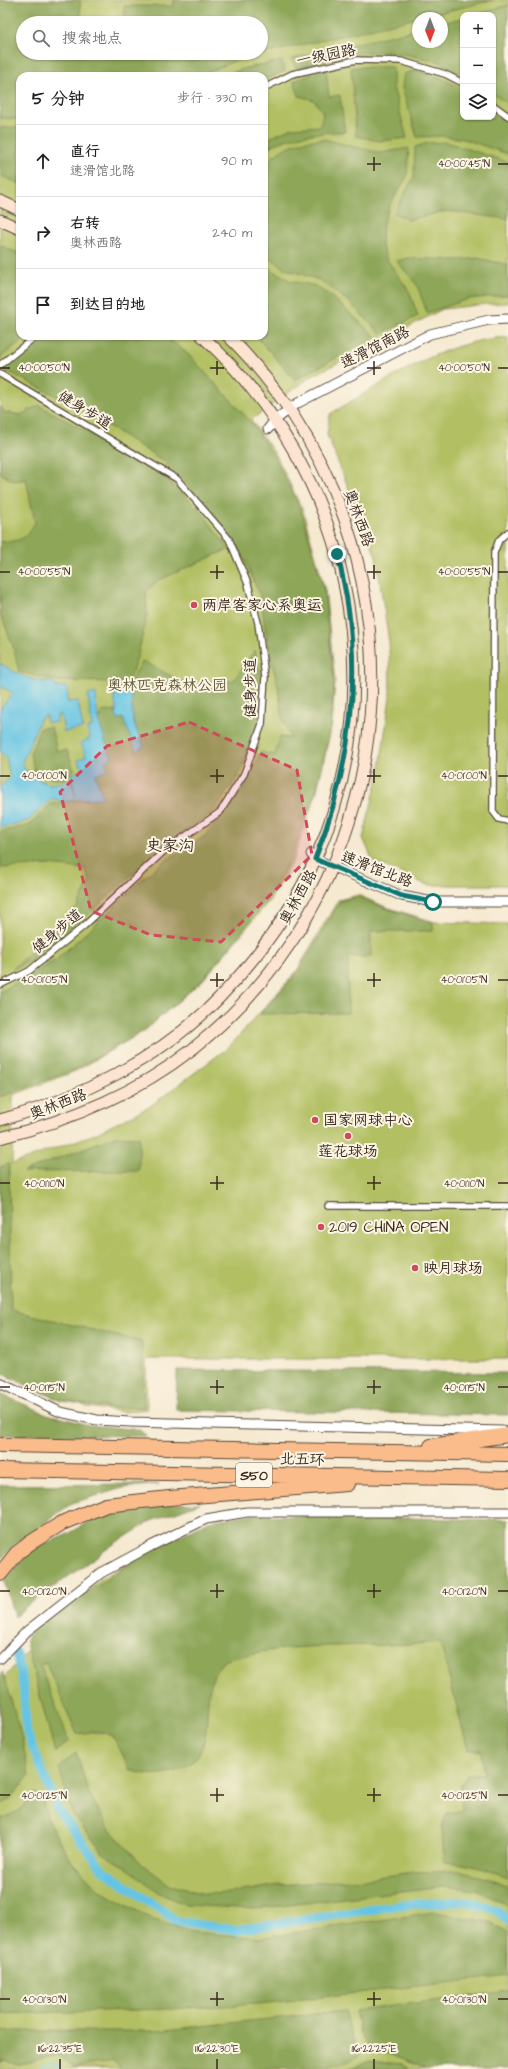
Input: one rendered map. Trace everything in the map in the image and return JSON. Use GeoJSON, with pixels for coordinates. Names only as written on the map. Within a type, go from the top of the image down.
{"type":"FeatureCollection","features":[{"type":"Feature","properties":{"kind":"highway"},"geometry":{"type":"LineString","coordinates":[[391,1452],[508,1434]]}},
{"type":"Feature","properties":{"kind":"highway","name":"北五环"},"geometry":{"type":"LineString","coordinates":[[0,1445],[508,1454]]}},
{"type":"Feature","properties":{"kind":"highway","name":"北五环"},"geometry":{"type":"LineString","coordinates":[[0,1470],[508,1479]]}},
{"type":"Feature","properties":{"kind":"highway"},"geometry":{"type":"LineString","coordinates":[[0,1574],[13,1558],[30,1543],[62,1523],[106,1505],[170,1498],[431,1478]]}},
{"type":"Feature","properties":{"kind":"main road"},"geometry":{"type":"LineString","coordinates":[[0,201],[16,208]]}},
{"type":"Feature","properties":{"kind":"main road"},"geometry":{"type":"LineString","coordinates":[[0,220],[16,227]]}},
{"type":"Feature","properties":{"kind":"main road","name":"奥林西路"},"geometry":{"type":"LineString","coordinates":[[0,1120],[53,1102],[116,1074],[155,1050],[205,1012],[240,975],[274,933],[295,899],[313,856],[328,827],[338,792],[347,752],[352,706],[352,641],[350,614],[342,573],[326,519],[310,480],[272,424],[251,389],[206,340]]}},
{"type":"Feature","properties":{"kind":"main road","name":"奥林西路"},"geometry":{"type":"LineString","coordinates":[[0,1138],[66,1118],[126,1092],[168,1066],[203,1040],[238,1006],[276,962],[315,902],[332,866],[360,786],[366,751],[372,686],[370,624],[361,572],[347,522],[307,436],[266,377],[232,340]]}},
{"type":"Feature","properties":{"kind":"street","name":"一级园路"},"geometry":{"type":"LineString","coordinates":[[268,86],[292,74],[356,60],[401,62],[445,74],[460,82]]}},
{"type":"Feature","properties":{"kind":"street"},"geometry":{"type":"LineString","coordinates":[[496,107],[508,116]]}},
{"type":"Feature","properties":{"kind":"street","name":"速滑馆南路"},"geometry":{"type":"LineString","coordinates":[[272,424],[304,400],[430,334],[489,320],[508,320]]}},
{"type":"Feature","properties":{"kind":"street"},"geometry":{"type":"LineString","coordinates":[[0,365],[31,340]]}},
{"type":"Feature","properties":{"kind":"street","name":"健身步道"},"geometry":{"type":"LineString","coordinates":[[0,374],[177,479],[229,539],[248,584],[258,623],[265,677],[262,724],[244,774],[220,812],[164,851],[84,926],[29,971],[0,985]]}},
{"type":"Feature","properties":{"kind":"street"},"geometry":{"type":"LineString","coordinates":[[508,532],[499,540],[494,553],[493,803],[493,811],[499,819],[508,821]]}},
{"type":"Feature","properties":{"kind":"street","name":"速滑馆北路"},"geometry":{"type":"LineString","coordinates":[[313,856],[332,866],[402,896],[433,902],[508,902]]}},
{"type":"Feature","properties":{"kind":"street"},"geometry":{"type":"LineString","coordinates":[[328,1206],[508,1206]]}},
{"type":"Feature","properties":{"kind":"street"},"geometry":{"type":"LineString","coordinates":[[0,1383],[60,1412],[97,1420],[508,1431]]}},
{"type":"Feature","properties":{"kind":"street"},"geometry":{"type":"LineString","coordinates":[[0,1659],[27,1631],[101,1573],[206,1519],[247,1512],[508,1512]]}},
{"type":"Feature","properties":{"kind":"highlighted area"},"geometry":{"type":"Polygon","coordinates":[[[189,722],[297,770],[312,855],[221,942],[151,935],[91,911],[60,792],[107,746],[189,722]]]}},
{"type":"Feature","properties":{"kind":"green space","name":"奥林匹克森林公园"},"geometry":{"type":"Polygon","coordinates":[[[0,0],[508,0],[508,303],[443,309],[312,376],[251,420],[276,455],[303,511],[325,590],[335,681],[332,725],[317,791],[293,860],[270,900],[203,980],[144,1031],[76,1071],[13,1095],[12,1164],[95,1134],[149,1107],[229,1047],[296,972],[338,900],[358,895],[386,907],[435,922],[508,924],[508,1359],[146,1359],[147,1409],[125,1412],[87,1407],[0,1369],[0,0]]]}},
{"type":"Feature","properties":{"kind":"green space"},"geometry":{"type":"Polygon","coordinates":[[[0,0],[80,0],[81,16],[16,16],[16,60],[237,60],[208,72],[16,72],[16,119],[0,118],[0,0]]]}},
{"type":"Feature","properties":{"kind":"green space"},"geometry":{"type":"Polygon","coordinates":[[[174,0],[494,0],[443,12],[412,12],[412,19],[268,53],[268,16],[125,16],[124,6],[174,6],[174,0]]]}},
{"type":"Feature","properties":{"kind":"green space"},"geometry":{"type":"Polygon","coordinates":[[[508,5],[508,104],[496,95],[496,12],[486,12],[508,5]]]}},
{"type":"Feature","properties":{"kind":"green space"},"geometry":{"type":"Polygon","coordinates":[[[460,19],[460,73],[437,61],[388,51],[346,54],[296,69],[291,59],[412,30],[412,48],[448,48],[448,22],[460,19]]]}},
{"type":"Feature","properties":{"kind":"green space"},"geometry":{"type":"Polygon","coordinates":[[[282,61],[285,71],[268,78],[268,72],[234,72],[246,68],[282,61]]]}},
{"type":"Feature","properties":{"kind":"green space"},"geometry":{"type":"Polygon","coordinates":[[[351,67],[393,67],[393,87],[407,138],[379,141],[356,136],[351,67]]]}},
{"type":"Feature","properties":{"kind":"green space"},"geometry":{"type":"Polygon","coordinates":[[[326,69],[329,97],[340,95],[345,132],[306,135],[268,147],[269,138],[292,128],[320,126],[323,113],[314,100],[299,96],[294,81],[326,69]]]}},
{"type":"Feature","properties":{"kind":"green space"},"geometry":{"type":"Polygon","coordinates":[[[415,70],[443,79],[460,88],[460,120],[496,120],[496,114],[508,121],[508,154],[464,139],[442,136],[417,137],[402,88],[404,74],[415,70]]]}},
{"type":"Feature","properties":{"kind":"green space"},"geometry":{"type":"Polygon","coordinates":[[[16,127],[16,182],[0,175],[0,128],[16,127]]]}},
{"type":"Feature","properties":{"kind":"green space"},"geometry":{"type":"Polygon","coordinates":[[[323,139],[380,153],[409,148],[407,176],[390,205],[383,223],[381,243],[387,260],[409,291],[418,316],[381,334],[348,301],[320,280],[285,269],[268,256],[268,162],[284,149],[305,141],[323,139]]]}},
{"type":"Feature","properties":{"kind":"green space"},"geometry":{"type":"Polygon","coordinates":[[[446,142],[508,162],[508,219],[446,211],[408,220],[394,213],[414,177],[415,147],[428,143],[446,142]]]}},
{"type":"Feature","properties":{"kind":"green space"},"geometry":{"type":"Polygon","coordinates":[[[0,245],[16,252],[16,340],[22,340],[0,358],[0,245]]]}},
{"type":"Feature","properties":{"kind":"green space"},"geometry":{"type":"Polygon","coordinates":[[[409,258],[457,260],[478,258],[508,265],[508,295],[468,299],[427,313],[417,285],[397,261],[409,258]]]}},
{"type":"Feature","properties":{"kind":"green space"},"geometry":{"type":"Polygon","coordinates":[[[268,267],[291,281],[315,286],[331,296],[376,337],[295,380],[260,340],[268,340],[268,267]]]}},
{"type":"Feature","properties":{"kind":"green space"},"geometry":{"type":"Polygon","coordinates":[[[508,337],[508,885],[427,885],[373,861],[363,838],[379,774],[390,697],[389,642],[376,556],[327,435],[330,414],[394,376],[437,354],[484,340],[508,337]]]}},
{"type":"Feature","properties":{"kind":"green space"},"geometry":{"type":"Polygon","coordinates":[[[37,340],[170,340],[186,352],[251,422],[274,456],[301,511],[324,589],[334,681],[331,725],[316,791],[290,859],[267,900],[203,979],[144,1031],[76,1069],[0,1097],[0,992],[56,960],[140,881],[163,862],[205,836],[241,793],[261,752],[275,755],[280,737],[291,738],[283,721],[278,686],[270,654],[259,593],[241,552],[206,504],[162,460],[80,408],[1,368],[37,340]]]}},
{"type":"Feature","properties":{"kind":"green space"},"geometry":{"type":"Polygon","coordinates":[[[0,405],[4,412],[21,415],[39,405],[163,475],[200,510],[229,549],[157,581],[146,592],[147,615],[138,655],[128,682],[57,681],[19,672],[14,649],[0,616],[0,541],[21,539],[28,533],[35,523],[26,479],[14,481],[0,473],[0,405]]]}},
{"type":"Feature","properties":{"kind":"green space"},"geometry":{"type":"Polygon","coordinates":[[[255,650],[262,677],[258,725],[241,771],[215,810],[158,851],[79,923],[35,959],[13,969],[77,907],[90,881],[85,869],[50,865],[1,868],[0,832],[30,825],[50,804],[102,798],[95,775],[105,762],[112,758],[104,739],[98,717],[102,717],[101,712],[115,710],[117,719],[123,718],[136,751],[144,746],[132,717],[129,694],[132,680],[143,661],[184,683],[233,681],[255,650]]]}},
{"type":"Feature","properties":{"kind":"green space"},"geometry":{"type":"Polygon","coordinates":[[[51,727],[57,751],[67,750],[74,770],[66,779],[53,779],[35,772],[30,754],[40,728],[51,727]]]}},
{"type":"Feature","properties":{"kind":"green space"},"geometry":{"type":"Polygon","coordinates":[[[358,897],[385,908],[433,923],[433,931],[371,931],[371,957],[348,957],[348,1013],[260,1014],[298,972],[340,901],[358,897]]]}},
{"type":"Feature","properties":{"kind":"green space"},"geometry":{"type":"Polygon","coordinates":[[[115,1136],[139,1137],[139,1171],[23,1172],[115,1136]]]}},
{"type":"Feature","properties":{"kind":"green space"},"geometry":{"type":"Polygon","coordinates":[[[9,1164],[11,1310],[142,1342],[144,1407],[111,1408],[62,1401],[0,1373],[0,1167],[9,1164]]]}},
{"type":"Feature","properties":{"kind":"green space"},"geometry":{"type":"Polygon","coordinates":[[[177,1370],[508,1373],[508,1415],[176,1410],[177,1370]]]}},
{"type":"Feature","properties":{"kind":"green space"},"geometry":{"type":"Polygon","coordinates":[[[0,1394],[47,1414],[89,1425],[140,1430],[146,1436],[0,1435],[0,1394]]]}},
{"type":"Feature","properties":{"kind":"green space"},"geometry":{"type":"Polygon","coordinates":[[[159,1484],[123,1488],[72,1503],[14,1545],[0,1561],[0,1485],[159,1484]]]}},
{"type":"Feature","properties":{"kind":"green space"},"geometry":{"type":"Polygon","coordinates":[[[200,1503],[151,1521],[114,1544],[28,1605],[14,1617],[4,1580],[32,1549],[66,1535],[108,1512],[153,1505],[200,1503]]]}},
{"type":"Feature","properties":{"kind":"green space"},"geometry":{"type":"Polygon","coordinates":[[[248,1515],[508,1520],[508,1877],[476,1867],[444,1862],[442,1826],[447,1813],[462,1811],[460,1788],[467,1774],[484,1774],[481,1750],[468,1750],[440,1642],[287,1648],[225,1660],[214,1674],[210,1690],[204,1740],[199,1754],[189,1765],[171,1772],[155,1774],[145,1774],[130,1770],[117,1743],[108,1734],[91,1732],[77,1734],[46,1663],[40,1665],[69,1741],[55,1752],[27,1648],[27,1636],[53,1613],[97,1586],[137,1558],[209,1521],[248,1515]]]}},
{"type":"Feature","properties":{"kind":"green space"},"geometry":{"type":"Polygon","coordinates":[[[508,1520],[508,2069],[0,2069],[0,1683],[59,1613],[103,1577],[208,1524],[508,1520]]]}},
{"type":"Feature","properties":{"kind":"green space"},"geometry":{"type":"Polygon","coordinates":[[[3,1672],[22,1738],[29,1776],[8,1801],[0,1805],[0,1676],[3,1672]]]}},
{"type":"Feature","properties":{"kind":"green space"},"geometry":{"type":"Polygon","coordinates":[[[76,1752],[89,1794],[109,1829],[143,1865],[170,1885],[205,1894],[230,1893],[279,1885],[363,1879],[414,1872],[459,1871],[494,1880],[508,1886],[508,1907],[502,1902],[476,1890],[443,1886],[256,1909],[186,1905],[159,1893],[130,1870],[104,1854],[72,1813],[59,1768],[76,1752]]]}},
{"type":"Feature","properties":{"kind":"green space"},"geometry":{"type":"Polygon","coordinates":[[[34,1793],[41,1796],[49,1823],[72,1862],[100,1891],[154,1920],[193,1932],[258,1938],[435,1912],[489,1922],[506,1931],[508,1933],[508,1976],[259,2004],[167,2009],[0,2014],[0,1819],[19,1811],[34,1793]]]}},
{"type":"Feature","properties":{"kind":"green space"},"geometry":{"type":"Polygon","coordinates":[[[508,1991],[508,2069],[426,2069],[371,2047],[360,2034],[355,2011],[508,1991]]]}},
{"type":"Feature","properties":{"kind":"green space"},"geometry":{"type":"Polygon","coordinates":[[[345,2011],[352,2037],[360,2055],[343,2064],[306,2067],[303,2069],[121,2069],[113,2061],[74,2068],[57,2055],[18,2065],[5,2060],[0,2062],[0,2031],[155,2031],[345,2011]]]}},
{"type":"Feature","properties":{"kind":"green space"},"geometry":{"type":"Polygon","coordinates":[[[370,2061],[401,2064],[409,2069],[348,2069],[370,2061]]]}},
{"type":"Feature","properties":{"kind":"water"},"geometry":{"type":"Polygon","coordinates":[[[0,663],[12,671],[26,677],[39,681],[54,682],[55,687],[67,687],[68,702],[78,701],[83,728],[64,732],[61,715],[57,715],[57,722],[47,723],[46,715],[40,719],[22,763],[28,775],[49,784],[71,781],[76,797],[71,775],[83,769],[78,760],[86,756],[81,743],[90,739],[87,728],[92,727],[88,695],[96,693],[97,710],[101,727],[112,758],[105,762],[108,769],[95,775],[103,798],[77,799],[65,802],[52,798],[28,821],[0,828],[0,787],[10,778],[6,757],[0,751],[0,709],[13,693],[0,686],[0,663]]]}},
{"type":"Feature","properties":{"kind":"water"},"geometry":{"type":"Polygon","coordinates":[[[121,684],[130,685],[133,722],[144,746],[136,751],[123,718],[117,719],[114,693],[120,693],[121,684]]]}},
{"type":"Feature","properties":{"kind":"waterway"},"geometry":{"type":"LineString","coordinates":[[16,1652],[23,1683],[27,1733],[58,1810],[103,1870],[177,1921],[236,1930],[400,1905],[465,1901],[496,1910],[508,1921]]}},
{"type":"Feature","properties":{"kind":"waterway"},"geometry":{"type":"LineString","coordinates":[[38,2069],[54,2063],[62,2069]]}},
{"type":"Feature","properties":{"kind":"place","name":"两岸客家心系奥运"},"geometry":{"type":"Point","coordinates":[194,605]}},
{"type":"Feature","properties":{"kind":"place","name":"国家网球中心"},"geometry":{"type":"Point","coordinates":[315,1120]}},
{"type":"Feature","properties":{"kind":"place","name":"莲花球场"},"geometry":{"type":"Point","coordinates":[348,1136]}},
{"type":"Feature","properties":{"kind":"place","name":"2019 CHINA OPEN"},"geometry":{"type":"Point","coordinates":[321,1227]}},
{"type":"Feature","properties":{"kind":"place","name":"映月球场"},"geometry":{"type":"Point","coordinates":[415,1268]}},
{"type":"Feature","properties":{"kind":"district","name":"史家沟"},"geometry":{"type":"Point","coordinates":[170,845]}},
{"type":"Feature","properties":{"kind":"route"},"geometry":{"type":"LineString","coordinates":[[337,554],[350,614],[354,670],[351,721],[338,792],[328,827],[315,859],[402,896],[433,902]]}}]}
